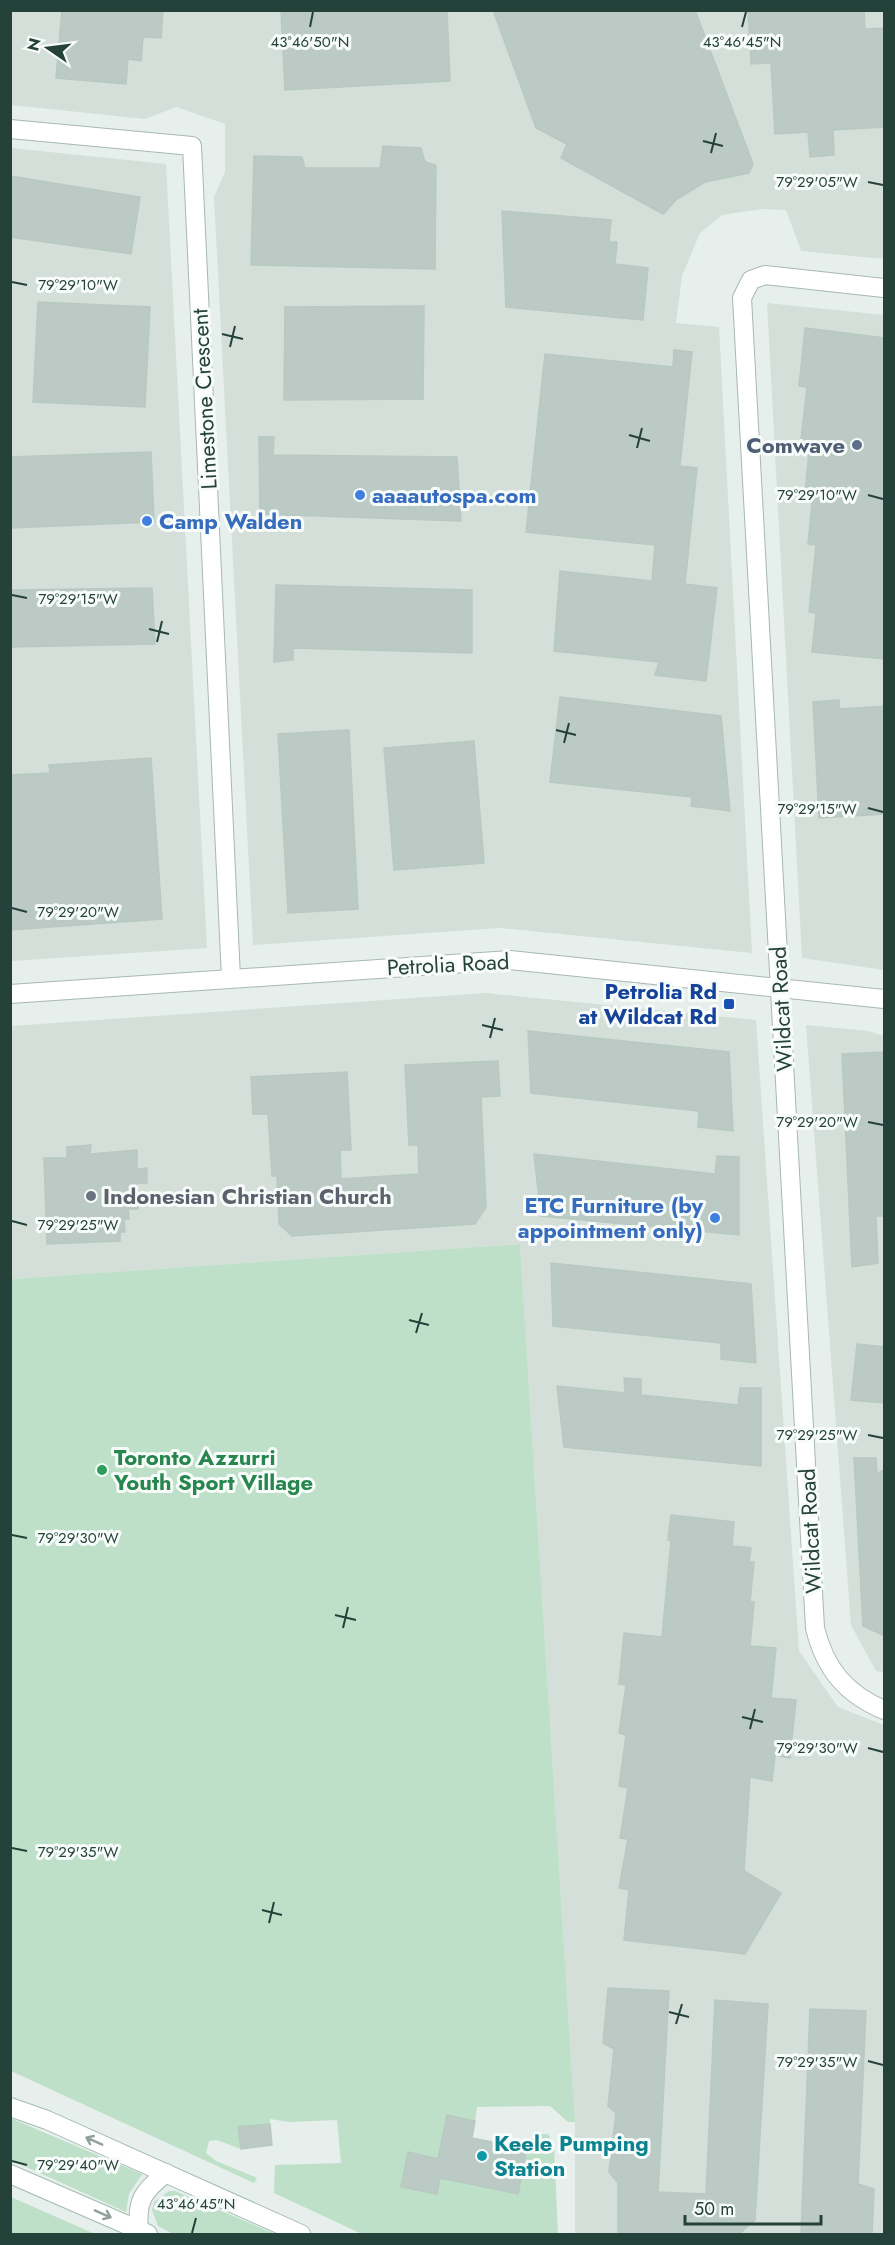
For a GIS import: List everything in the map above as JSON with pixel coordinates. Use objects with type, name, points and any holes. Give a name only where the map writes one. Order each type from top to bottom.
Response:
[{"type":"street","name":"Limestone Crescent","points":[[10,129],[192,146],[231,978]]},
{"type":"street","name":"Wildcat Road","points":[[885,288],[765,276],[751,280],[742,298],[815,1628],[821,1650],[832,1673],[847,1689],[866,1702],[885,1710]]},
{"type":"street","name":"Petrolia Road","points":[[10,994],[510,960],[780,986],[885,999]]},
{"type":"street","points":[[10,2107],[47,2120],[301,2235]]},
{"type":"street","points":[[143,2232],[137,2211],[143,2194],[165,2173]]},
{"type":"street","points":[[10,2174],[143,2232]]},
{"type":"shaded area","points":[[11,11],[884,11],[884,259],[801,251],[786,210],[762,209],[722,215],[700,233],[682,276],[676,323],[719,327],[752,953],[500,928],[253,945],[214,197],[225,172],[225,124],[176,107],[145,119],[11,105]]},
{"type":"shaded area","points":[[11,148],[166,164],[207,948],[11,961]]},
{"type":"shaded area","points":[[767,303],[884,315],[884,970],[802,958]]},
{"type":"shaded area","points":[[486,993],[756,1020],[799,1651],[838,1707],[884,1725],[884,2234],[575,2234],[575,2122],[520,1244],[11,1279],[11,1026]]},
{"type":"shaded area","points":[[806,1025],[868,1031],[884,1036],[884,1672],[876,1671],[851,1625]]},
{"type":"green space","points":[[520,1244],[575,2122],[568,2122],[550,2106],[477,2107],[475,2121],[447,2115],[438,2159],[408,2153],[401,2186],[437,2194],[440,2178],[518,2194],[530,2139],[539,2134],[548,2134],[554,2145],[558,2234],[362,2234],[274,2193],[275,2165],[341,2163],[337,2120],[289,2122],[270,2119],[270,2124],[238,2127],[241,2149],[217,2140],[209,2141],[206,2153],[216,2161],[257,2178],[254,2183],[11,2071],[11,1279]]},
{"type":"green space","points":[[10,2118],[142,2174],[129,2194],[126,2212],[11,2160]]},
{"type":"green space","points":[[169,2191],[175,2191],[275,2234],[173,2234],[158,2226],[152,2210],[154,2202]]},
{"type":"green space","points":[[11,2197],[95,2234],[11,2234]]},
{"type":"building","points":[[62,10],[163,10],[161,38],[143,37],[141,61],[128,59],[126,84],[56,78]]},
{"type":"building","points":[[281,10],[447,10],[450,81],[285,90]]},
{"type":"building","points":[[493,10],[695,10],[753,164],[749,173],[705,182],[677,199],[663,214],[561,158],[567,144],[536,128]]},
{"type":"building","points":[[748,10],[864,10],[865,29],[885,28],[885,127],[833,130],[834,155],[810,157],[808,132],[775,134],[771,63],[751,64]]},
{"type":"building","points":[[383,146],[421,148],[425,162],[436,165],[435,269],[251,265],[254,156],[302,157],[305,168],[380,168]]},
{"type":"building","points":[[10,176],[140,197],[131,254],[10,237]]},
{"type":"building","points":[[502,211],[611,220],[609,242],[617,242],[615,264],[648,268],[643,320],[506,307]]},
{"type":"building","points":[[38,302],[150,307],[145,407],[33,402]]},
{"type":"building","points":[[424,306],[423,399],[284,400],[285,307]]},
{"type":"building","points":[[805,328],[885,338],[885,659],[812,652],[816,613],[809,612],[816,545],[808,544],[813,494],[805,493],[810,441],[801,440],[807,387],[799,386]]},
{"type":"building","points":[[674,350],[692,352],[680,466],[697,468],[685,584],[717,588],[706,681],[655,675],[659,662],[554,651],[560,571],[652,581],[655,545],[526,532],[545,354],[673,367]]},
{"type":"building","points":[[259,437],[274,437],[273,455],[457,457],[461,521],[260,514]]},
{"type":"building","points":[[151,452],[154,522],[10,528],[10,457]]},
{"type":"building","points":[[276,585],[472,590],[472,653],[293,648],[293,660],[274,662]]},
{"type":"building","points":[[152,588],[155,644],[10,647],[10,590]]},
{"type":"building","points":[[560,697],[721,716],[730,811],[691,806],[692,797],[550,782]]},
{"type":"building","points":[[839,700],[839,709],[885,706],[885,814],[819,818],[813,702]]},
{"type":"building","points":[[349,730],[358,909],[288,913],[278,734]]},
{"type":"building","points":[[474,741],[484,863],[394,870],[384,748]]},
{"type":"building","points":[[151,758],[162,919],[10,930],[10,775],[50,773],[49,765]]},
{"type":"building","points":[[528,1031],[729,1052],[733,1131],[698,1127],[699,1111],[531,1093]]},
{"type":"building","points":[[885,1052],[885,1216],[876,1216],[878,1263],[852,1267],[842,1054]]},
{"type":"building","points":[[498,1061],[500,1096],[481,1097],[486,1207],[475,1224],[292,1236],[279,1224],[277,1176],[272,1176],[268,1114],[253,1114],[251,1077],[347,1072],[351,1150],[340,1150],[341,1179],[419,1174],[418,1145],[409,1145],[405,1065]]},
{"type":"building","name":"Indonesian Christian Church","points":[[91,1145],[90,1154],[137,1150],[137,1169],[147,1168],[147,1183],[137,1183],[138,1209],[128,1209],[129,1219],[124,1219],[125,1232],[120,1232],[120,1241],[47,1244],[44,1158],[67,1158],[67,1147]]},
{"type":"building","points":[[534,1154],[715,1174],[717,1156],[739,1157],[739,1235],[541,1216]]},
{"type":"building","points":[[551,1263],[751,1284],[756,1363],[721,1359],[721,1343],[553,1326]]},
{"type":"building","points":[[857,1344],[885,1347],[885,1403],[851,1400]]},
{"type":"building","points":[[624,1378],[641,1379],[641,1395],[738,1405],[740,1388],[761,1388],[761,1466],[564,1447],[557,1386],[625,1393]]},
{"type":"building","points":[[854,1458],[876,1458],[877,1474],[885,1469],[885,1636],[863,1626]]},
{"type":"building","points":[[671,1515],[734,1522],[732,1546],[751,1548],[749,1562],[754,1562],[750,1602],[754,1602],[750,1646],[776,1648],[771,1698],[796,1700],[790,1758],[775,1755],[772,1781],[750,1777],[744,1871],[781,1893],[745,1954],[624,1940],[629,1890],[619,1888],[628,1839],[620,1838],[628,1788],[619,1786],[626,1735],[619,1733],[626,1685],[619,1684],[624,1633],[662,1637],[671,1541],[668,1540]]},
{"type":"building","points":[[608,1988],[669,1991],[658,2192],[706,2194],[715,2000],[768,2004],[755,2220],[738,2235],[618,2234],[618,2183],[609,2172],[616,2113],[608,2106],[614,2049],[603,2043]]},
{"type":"building","points":[[810,2009],[866,2011],[858,2184],[874,2189],[872,2235],[801,2235]]},
{"type":"building","name":"Keele Pumping Station","points":[[447,2115],[475,2121],[472,2138],[527,2149],[518,2194],[440,2178],[437,2194],[401,2187],[408,2152],[438,2159]]},
{"type":"building","points":[[270,2124],[272,2145],[241,2149],[238,2127]]},
{"type":"place","name":"Comwave","points":[[857,445]]},
{"type":"place","name":"aaaautospa.com","points":[[360,495]]},
{"type":"place","name":"Camp Walden","points":[[147,521]]},
{"type":"place","name":"Petrolia Rd at Wildcat Rd","points":[[729,1004]]},
{"type":"place","name":"Indonesian Christian Church","points":[[91,1196]]},
{"type":"place","name":"ETC Furniture (by appointment only)","points":[[715,1218]]},
{"type":"place","name":"Toronto Azzurri Youth Sport Village","points":[[102,1470]]},
{"type":"place","name":"Keele Pumping Station","points":[[482,2156]]}]
